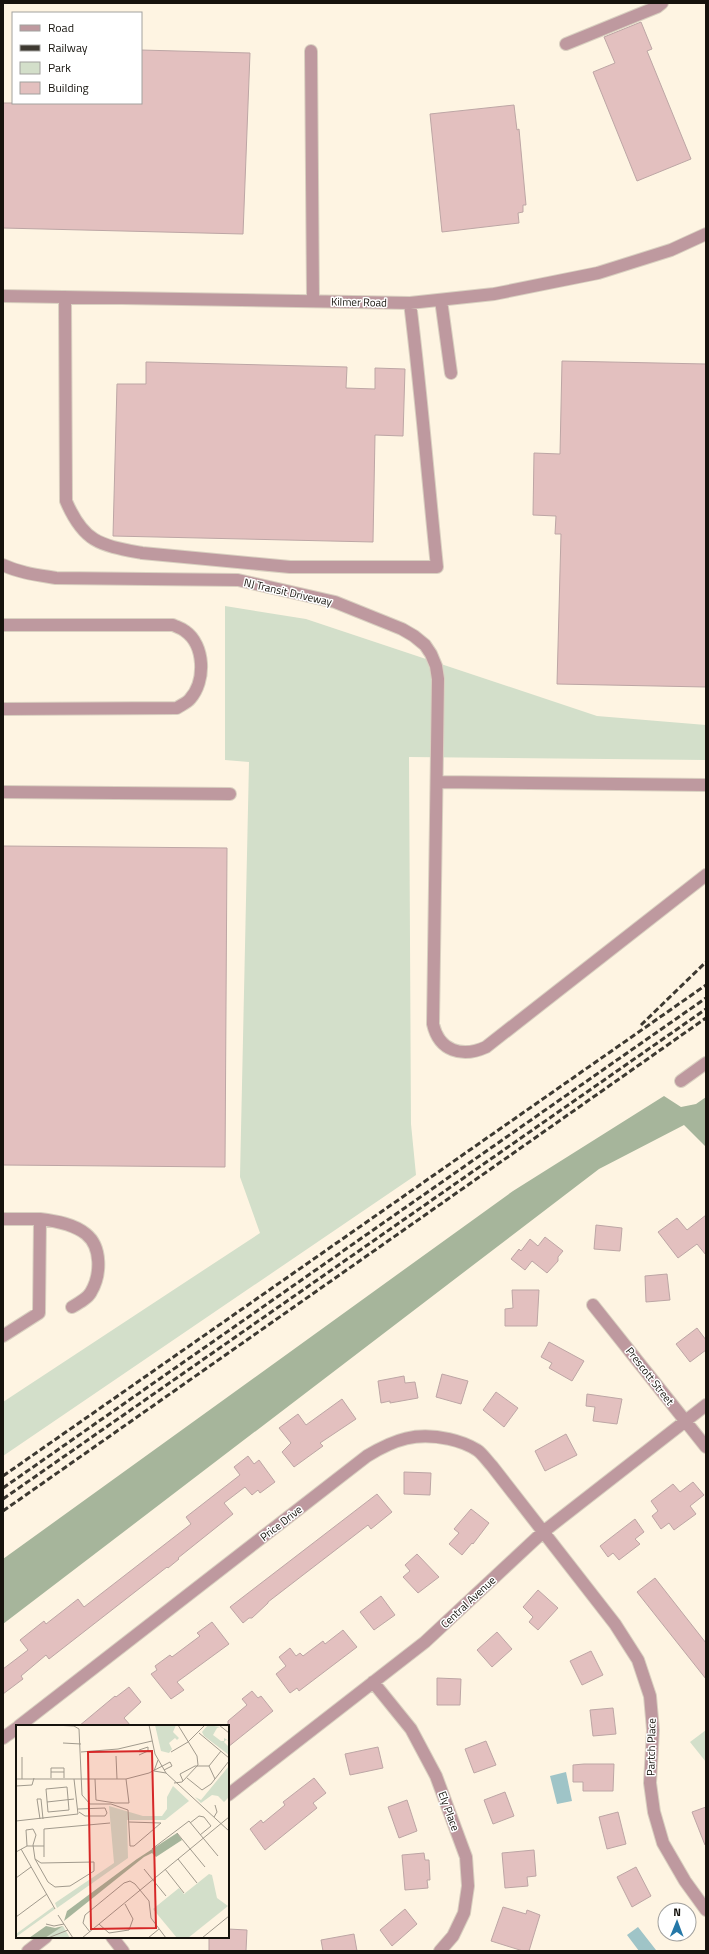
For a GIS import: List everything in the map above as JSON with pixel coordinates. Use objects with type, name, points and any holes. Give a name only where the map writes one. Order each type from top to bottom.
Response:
[{"type":"street","points":[[566,44],[657,7],[662,3]]},
{"type":"street","points":[[311,51],[313,301]]},
{"type":"street","name":"Kilmer Road","points":[[3,296],[410,303],[494,294],[598,273],[671,250],[706,234]]},
{"type":"street","points":[[65,297],[66,501],[80,528],[93,540],[142,553],[290,567],[437,567],[425,437],[410,303]]},
{"type":"street","points":[[441,300],[451,373]]},
{"type":"street","name":"NJ Transit Driveway","points":[[3,565],[13,570],[33,575],[56,578],[238,580],[335,602],[402,629],[425,645],[436,666],[438,679],[433,1024],[435,1035],[443,1043],[458,1052],[476,1052],[486,1048],[706,875]]},
{"type":"street","points":[[3,625],[173,625],[185,631],[196,644],[200,657],[201,676],[196,690],[189,700],[177,708],[3,709]]},
{"type":"street","points":[[437,782],[706,784]]},
{"type":"street","points":[[3,792],[230,794]]},
{"type":"street","points":[[681,1081],[706,1063]]},
{"type":"street","points":[[3,1219],[40,1219],[54,1221],[71,1226],[87,1234],[95,1246],[98,1263],[97,1277],[91,1292],[72,1307]]},
{"type":"street","points":[[3,1336],[39,1313],[40,1219]]},
{"type":"street","name":"Prescott Street","points":[[593,1305],[706,1447]]},
{"type":"street","name":"Central Avenue","points":[[229,1794],[425,1642],[544,1532],[706,1405]]},
{"type":"street","name":"Price Drive","points":[[21,1725],[368,1456],[387,1444],[410,1436],[435,1436],[457,1441],[477,1450],[492,1466],[544,1532]]},
{"type":"street","name":"Partch Place","points":[[544,1532],[615,1624],[638,1660],[650,1696],[653,1730],[650,1783],[654,1812],[663,1843],[685,1881],[706,1910]]},
{"type":"street","name":"Ely Place","points":[[373,1682],[411,1729],[426,1756],[436,1776],[466,1858],[468,1886],[464,1913],[453,1936],[440,1951]]},
{"type":"street","name":"Price Drive","points":[[3,1738],[16,1728]]},
{"type":"street","points":[[28,1951],[45,1938]]},
{"type":"street","points":[[113,1938],[123,1951]]},
{"type":"green space","points":[[225,606],[306,619],[597,716],[706,725],[706,760],[409,757],[411,1124],[416,1175],[3,1456],[3,1402],[260,1233],[240,1177],[249,762],[225,760]]},
{"type":"green space","points":[[664,1096],[681,1107],[696,1104],[706,1097],[706,1147],[684,1125],[599,1169],[3,1624],[3,1559],[513,1191]]},
{"type":"green space","points":[[706,1730],[706,1762],[690,1742]]},
{"type":"water","points":[[566,1772],[572,1801],[557,1804],[550,1776]]},
{"type":"water","points":[[638,1927],[656,1950],[639,1951],[627,1935]]},
{"type":"building","points":[[641,22],[652,49],[647,51],[691,159],[637,181],[593,72],[615,63],[604,37]]},
{"type":"building","points":[[142,50],[250,53],[243,234],[3,228],[3,103],[142,104]]},
{"type":"building","points":[[514,105],[517,130],[519,129],[526,205],[523,205],[523,212],[518,213],[519,223],[442,232],[430,114]]},
{"type":"building","points":[[562,361],[706,364],[706,687],[557,684],[561,534],[555,534],[556,516],[533,515],[534,453],[560,454]]},
{"type":"building","points":[[146,362],[347,367],[346,388],[375,389],[375,368],[405,369],[403,436],[375,435],[373,542],[113,536],[117,384],[146,384]]},
{"type":"building","points":[[3,846],[227,848],[225,1167],[3,1165]]},
{"type":"building","points":[[706,1215],[706,1255],[697,1244],[678,1258],[658,1232],[677,1218],[687,1230]]},
{"type":"building","points":[[596,1225],[622,1228],[620,1251],[594,1249]]},
{"type":"building","points":[[545,1237],[563,1251],[558,1257],[558,1261],[547,1273],[532,1261],[525,1270],[511,1259],[519,1249],[521,1251],[530,1239],[538,1246]]},
{"type":"building","points":[[667,1274],[670,1300],[646,1302],[645,1276]]},
{"type":"building","points":[[512,1290],[539,1290],[537,1326],[505,1326],[505,1309],[513,1308]]},
{"type":"building","points":[[697,1328],[706,1340],[706,1350],[690,1362],[676,1344]]},
{"type":"building","points":[[549,1342],[584,1361],[572,1381],[549,1368],[552,1363],[541,1357]]},
{"type":"building","points":[[442,1374],[468,1381],[461,1404],[436,1397]]},
{"type":"building","points":[[404,1376],[405,1383],[415,1382],[418,1398],[390,1403],[390,1401],[381,1403],[378,1381]]},
{"type":"building","points":[[496,1392],[518,1408],[504,1427],[483,1410]]},
{"type":"building","points":[[587,1394],[622,1399],[617,1424],[593,1421],[595,1407],[586,1406]]},
{"type":"building","points":[[342,1399],[356,1419],[320,1443],[323,1446],[294,1467],[282,1452],[291,1443],[279,1428],[298,1414],[306,1425]]},
{"type":"building","points":[[566,1434],[577,1455],[545,1471],[535,1451]]},
{"type":"building","points":[[248,1456],[254,1464],[259,1460],[275,1482],[260,1493],[258,1490],[252,1495],[245,1487],[224,1503],[233,1514],[178,1558],[179,1559],[168,1568],[167,1567],[49,1659],[46,1655],[21,1676],[23,1679],[3,1694],[3,1669],[28,1650],[20,1640],[44,1621],[46,1624],[78,1599],[84,1607],[191,1524],[186,1517],[240,1475],[234,1467]]},
{"type":"building","points":[[404,1472],[431,1473],[430,1495],[404,1494]]},
{"type":"building","points":[[693,1482],[704,1495],[690,1506],[696,1514],[674,1530],[669,1523],[661,1529],[652,1516],[658,1511],[651,1501],[673,1484],[680,1492]]},
{"type":"building","points":[[377,1494],[392,1512],[371,1529],[368,1525],[268,1602],[252,1618],[249,1618],[243,1623],[230,1607]]},
{"type":"building","points":[[471,1509],[489,1523],[473,1544],[472,1543],[462,1555],[449,1544],[459,1533],[454,1529]]},
{"type":"building","points":[[635,1519],[644,1532],[635,1539],[640,1544],[619,1560],[613,1553],[608,1557],[600,1546]]},
{"type":"building","points":[[417,1554],[439,1577],[418,1593],[403,1577],[410,1571],[405,1565]]},
{"type":"building","points":[[655,1578],[706,1643],[706,1679],[637,1592]]},
{"type":"building","points":[[538,1590],[558,1608],[538,1630],[529,1622],[533,1617],[523,1607]]},
{"type":"building","points":[[381,1596],[395,1615],[374,1630],[360,1612]]},
{"type":"building","points":[[212,1622],[229,1644],[177,1682],[184,1690],[171,1699],[151,1674],[157,1670],[155,1666],[170,1655],[172,1657],[200,1636],[197,1633]]},
{"type":"building","points":[[343,1630],[357,1647],[299,1691],[297,1688],[290,1693],[276,1674],[286,1666],[279,1657],[290,1648],[296,1656],[300,1653],[303,1656],[323,1641],[325,1644]]},
{"type":"building","points":[[497,1632],[512,1649],[492,1667],[477,1650]]},
{"type":"building","points":[[591,1651],[603,1675],[582,1685],[570,1661]]},
{"type":"building","points":[[437,1678],[461,1679],[460,1705],[437,1705]]},
{"type":"building","points":[[129,1687],[141,1702],[124,1718],[130,1725],[80,1725],[115,1696],[116,1697]]},
{"type":"building","points":[[252,1691],[258,1698],[261,1696],[273,1711],[229,1746],[228,1721],[247,1705],[242,1699]]},
{"type":"building","points":[[613,1708],[616,1734],[593,1736],[590,1710]]},
{"type":"building","points":[[486,1741],[496,1765],[474,1773],[465,1749]]},
{"type":"building","points":[[378,1747],[383,1768],[350,1775],[345,1754]]},
{"type":"building","points":[[614,1764],[613,1791],[583,1791],[583,1782],[573,1782],[573,1765]]},
{"type":"building","points":[[314,1778],[326,1793],[313,1803],[317,1808],[265,1850],[250,1829],[261,1820],[263,1823],[285,1805],[283,1802]]},
{"type":"building","points":[[505,1792],[514,1816],[493,1824],[484,1800]]},
{"type":"building","points":[[407,1800],[417,1831],[399,1838],[388,1807]]},
{"type":"building","points":[[706,1807],[706,1845],[705,1845],[692,1812]]},
{"type":"building","points":[[618,1812],[626,1844],[607,1849],[599,1817]]},
{"type":"building","points":[[534,1850],[536,1876],[527,1877],[528,1886],[505,1888],[502,1853]]},
{"type":"building","points":[[424,1853],[425,1860],[429,1860],[430,1880],[427,1880],[428,1888],[405,1890],[402,1855]]},
{"type":"building","points":[[636,1867],[651,1896],[632,1907],[617,1877]]},
{"type":"building","points":[[503,1907],[526,1914],[527,1910],[540,1915],[529,1951],[523,1951],[491,1941]]},
{"type":"building","points":[[405,1909],[417,1924],[392,1946],[380,1930]]},
{"type":"building","points":[[229,1929],[247,1930],[246,1951],[209,1951],[209,1938],[229,1938]]},
{"type":"building","points":[[354,1934],[357,1951],[323,1951],[321,1940]]},
{"type":"railway","points":[[641,1025],[706,962]]},
{"type":"railway","points":[[3,1476],[706,985]]},
{"type":"railway","points":[[3,1488],[706,998]]},
{"type":"railway","points":[[3,1499],[706,1009]]},
{"type":"railway","points":[[3,1511],[706,1018]]}]
